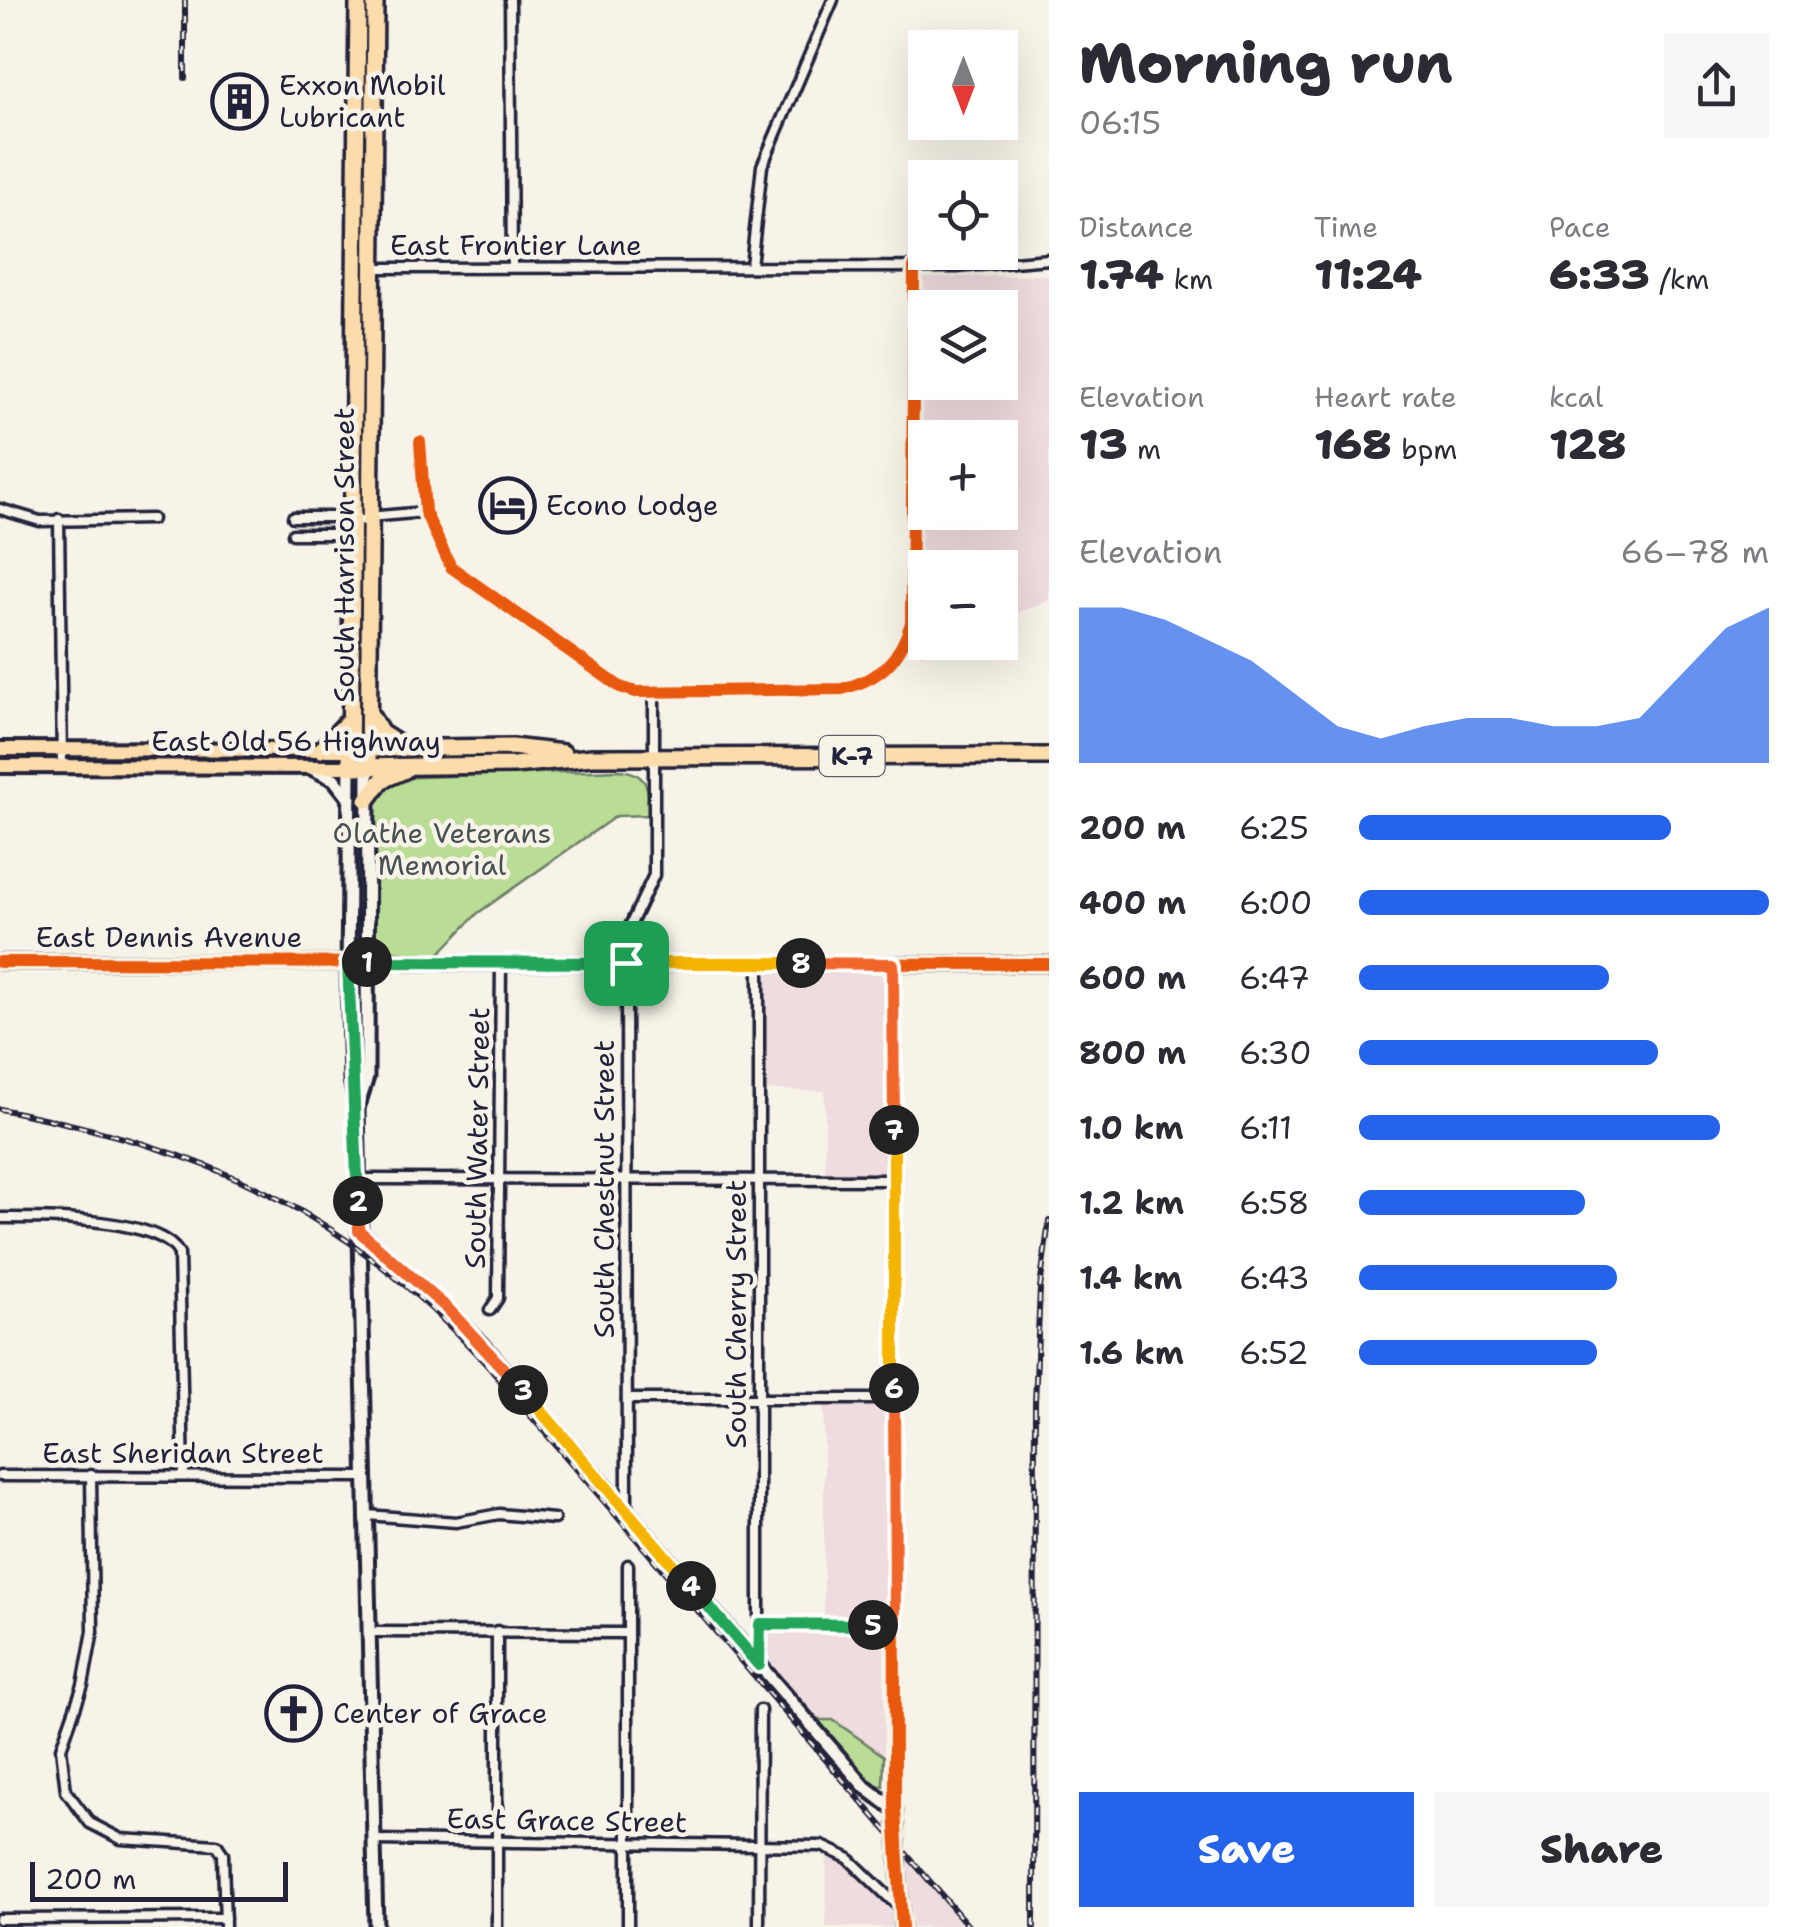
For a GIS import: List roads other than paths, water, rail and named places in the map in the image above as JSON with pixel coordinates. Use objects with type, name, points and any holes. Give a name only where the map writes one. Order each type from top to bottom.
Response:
[{"type":"highway","name":"South Harrison Street","points":[[350,767],[358,0]]},
{"type":"highway","name":"South Harrison Street","points":[[368,767],[375,0]]},
{"type":"highway","points":[[368,711],[382,733],[407,748]]},
{"type":"highway","points":[[321,750],[350,719]]},
{"type":"highway","name":"East Old 56 Highway","points":[[350,750],[512,747],[592,756],[655,757]]},
{"type":"highway","name":"East Old 56 Highway","points":[[350,767],[514,766],[592,756]]},
{"type":"highway","name":"K-7","points":[[655,757],[1049,756]]},
{"type":"highway","points":[[367,800],[382,780],[414,766]]},
{"type":"main road","name":"East Old 56 Highway","points":[[0,749],[350,750]]},
{"type":"main road","name":"East Old 56 Highway","points":[[0,766],[350,767]]},
{"type":"main road","points":[[307,766],[334,779],[350,800]]},
{"type":"main road","name":"South Harrison Street","points":[[350,767],[348,962],[351,1080],[357,1108],[376,1927]]},
{"type":"main road","name":"South Harrison Street","points":[[357,1108],[367,1077],[368,767]]},
{"type":"main road","name":"East Dennis Avenue","points":[[0,962],[1049,964]]},
{"type":"main road","points":[[359,1231],[482,1344],[865,1787],[882,1804],[896,1810],[902,1927]]},
{"type":"street","points":[[510,0],[512,266]]},
{"type":"street","points":[[751,266],[762,166],[773,130],[833,0]]},
{"type":"street","name":"East Frontier Lane","points":[[1018,262],[1049,260]]},
{"type":"street","name":"East Frontier Lane","points":[[374,268],[908,268]]},
{"type":"street","points":[[420,442],[425,512],[440,550],[462,578],[620,687],[654,692],[842,689],[873,679],[897,656],[912,623],[914,270]]},
{"type":"street","points":[[0,508],[40,520],[152,520]]},
{"type":"street","points":[[293,534],[333,534],[368,517],[425,512]]},
{"type":"street","points":[[293,517],[335,517],[350,525]]},
{"type":"street","points":[[58,519],[62,766]]},
{"type":"street","name":"South Chestnut Street","points":[[627,1510],[626,963],[630,928],[654,874],[654,692]]},
{"type":"street","name":"South Water Street","points":[[490,1310],[498,1298],[501,963]]},
{"type":"street","name":"South Cherry Street","points":[[759,964],[759,1665]]},
{"type":"street","points":[[893,964],[896,1810]]},
{"type":"street","points":[[358,1179],[894,1180]]},
{"type":"street","points":[[0,1218],[70,1219],[167,1239],[179,1254],[184,1475]]},
{"type":"street","points":[[627,1398],[894,1400]]},
{"type":"street","points":[[0,1919],[225,1922],[223,1854],[217,1845],[120,1839],[90,1822],[66,1791],[61,1748],[83,1685],[93,1631],[91,1475]]},
{"type":"street","name":"East Sheridan Street","points":[[0,1476],[366,1476]]},
{"type":"street","points":[[367,1515],[456,1522],[499,1514],[554,1519]]},
{"type":"street","points":[[628,1565],[628,1927]]},
{"type":"street","points":[[760,1624],[895,1625]]},
{"type":"street","points":[[497,1631],[497,1927]]},
{"type":"street","points":[[370,1632],[627,1633]]},
{"type":"street","points":[[760,1710],[760,1927]]},
{"type":"street","name":"East Grace Street","points":[[374,1840],[810,1845],[838,1852],[901,1909]]},
{"type":"railway","points":[[185,0],[185,78]]},
{"type":"railway","points":[[0,1109],[75,1125],[207,1166],[324,1225],[379,1264],[433,1310],[487,1365],[969,1927]]},
{"type":"railway","points":[[1034,1927],[1035,1403],[1040,1288],[1049,1221]]},
{"type":"place","name":"Exxon Mobil Lubricant","points":[[240,101]]},
{"type":"place","name":"Econo Lodge","points":[[507,505]]},
{"type":"place","name":"Center of Grace","points":[[294,1713]]},
{"type":"park label","name":"Olathe Veterans Memorial","points":[[442,849]]}]
